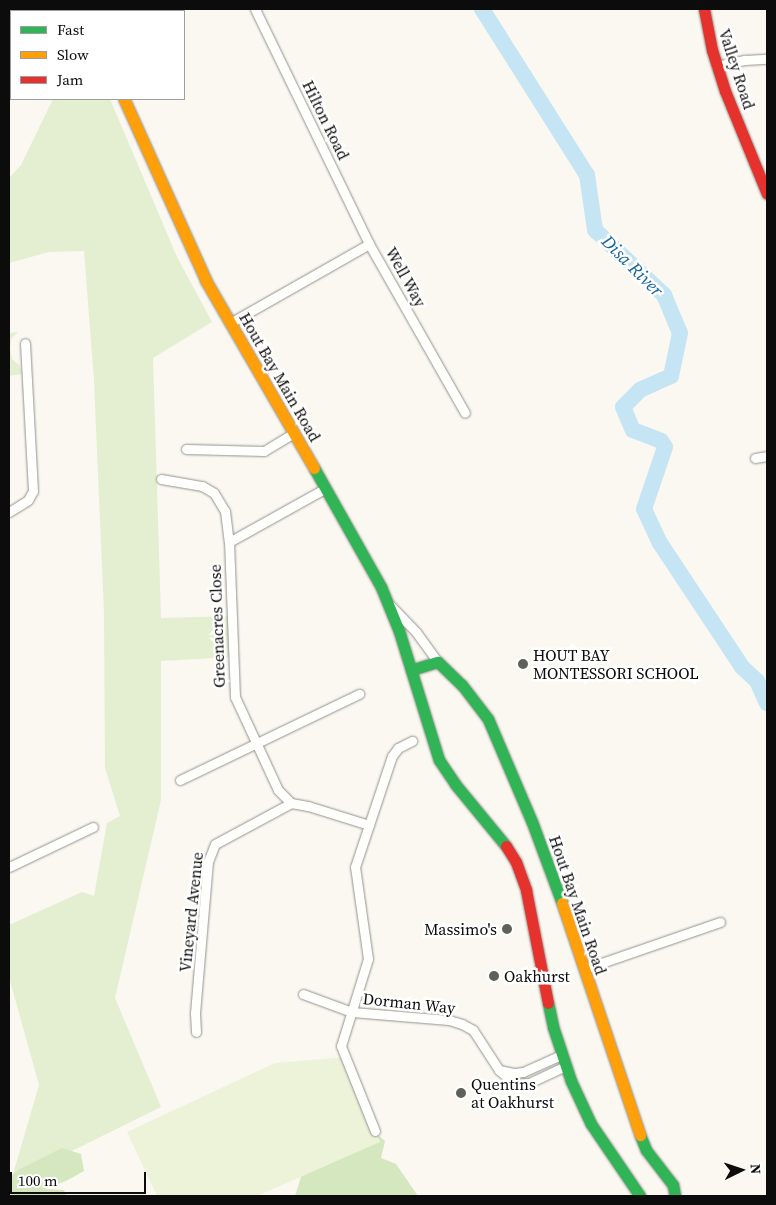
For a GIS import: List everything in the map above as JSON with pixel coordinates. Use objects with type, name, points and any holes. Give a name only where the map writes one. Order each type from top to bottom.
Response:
[{"type":"main road","name":"Valley Road","points":[[704,9],[716,66],[767,194]]},
{"type":"main road","name":"Hout Bay Main Road","points":[[124,100],[187,243],[230,323],[372,569],[388,602],[439,760],[454,784],[508,848],[518,868],[526,890],[543,982],[563,1060],[578,1100],[591,1124],[640,1196]]},
{"type":"main road","name":"Hout Bay Main Road","points":[[438,662],[470,695],[491,726],[532,822],[584,969],[639,1134],[650,1157],[673,1185],[675,1196]]},
{"type":"main road","points":[[411,670],[438,662]]},
{"type":"street","name":"Hilton Road","points":[[255,9],[370,244]]},
{"type":"street","points":[[716,66],[745,60],[767,59]]},
{"type":"street","name":"Well Way","points":[[230,323],[370,244],[465,413]]},
{"type":"street","points":[[9,512],[28,500],[33,491],[25,343]]},
{"type":"street","points":[[186,449],[264,451],[294,433]]},
{"type":"street","points":[[755,458],[767,456]]},
{"type":"street","points":[[161,479],[202,486],[214,493],[225,511],[229,542]]},
{"type":"street","name":"Greenacres Close","points":[[291,803],[278,790],[235,697],[229,542],[326,488]]},
{"type":"street","points":[[388,602],[411,626],[438,662]]},
{"type":"street","points":[[180,780],[359,694]]},
{"type":"street","points":[[375,1131],[342,1048],[368,959],[355,867],[392,756],[398,748],[412,741]]},
{"type":"street","points":[[291,803],[308,806],[368,825]]},
{"type":"street","name":"Vineyard Avenue","points":[[196,1032],[199,966],[208,862],[212,847],[223,838],[291,803]]},
{"type":"street","points":[[9,867],[93,827]]},
{"type":"street","points":[[584,969],[720,922]]},
{"type":"street","name":"Dorman Way","points":[[303,994],[352,1012],[456,1022],[473,1030],[499,1070],[515,1074],[563,1060]]},
{"type":"green space","points":[[9,9],[74,10],[10,10]]},
{"type":"green space","points":[[53,100],[110,100],[177,257],[212,322],[153,358],[161,618],[230,616],[232,657],[161,661],[161,800],[115,998],[161,1107],[11,1181],[39,1085],[9,977],[9,925],[82,892],[94,896],[107,823],[120,816],[105,768],[104,614],[94,380],[84,251],[49,252],[9,263],[9,178],[21,165]]},
{"type":"green space","points":[[18,332],[11,339],[10,348],[12,359],[19,365],[22,374],[9,376],[9,333]]},
{"type":"green space","points":[[346,1057],[380,1142],[257,1196],[157,1196],[127,1132],[275,1063]]},
{"type":"green space","points":[[369,1127],[385,1141],[381,1158],[396,1164],[418,1196],[295,1196],[306,1161]]},
{"type":"green space","points":[[62,1148],[81,1154],[84,1171],[66,1181],[44,1189],[64,1190],[66,1196],[9,1196],[9,1177],[20,1169]]},
{"type":"waterway","name":"Disa River","points":[[482,9],[587,175],[595,230],[664,295],[680,333],[671,376],[640,390],[623,407],[633,430],[661,441],[665,447],[644,509],[660,543],[742,667],[757,681],[767,703]]},
{"type":"traffic: fast","points":[[314,468],[381,587],[399,631],[439,760],[455,784],[506,846]]},
{"type":"traffic: fast","points":[[411,670],[438,662],[462,685],[488,719],[532,822],[562,903]]},
{"type":"traffic: fast","points":[[548,1003],[553,1027],[571,1081],[591,1124],[640,1196]]},
{"type":"traffic: fast","points":[[640,1135],[646,1150],[673,1185],[675,1196]]},
{"type":"traffic: slow","points":[[124,100],[206,281],[314,468]]},
{"type":"traffic: slow","points":[[562,903],[640,1135]]},
{"type":"traffic: jam","points":[[704,9],[712,50],[725,91],[767,194]]},
{"type":"traffic: jam","points":[[506,846],[516,862],[526,890],[548,1003]]},
{"type":"place","name":"HOUT BAY MONTESSORI SCHOOL","points":[[523,664]]},
{"type":"place","name":"Massimo's","points":[[507,929]]},
{"type":"place","name":"Oakhurst","points":[[494,976]]},
{"type":"place","name":"Quentins at Oakhurst","points":[[461,1093]]}]
